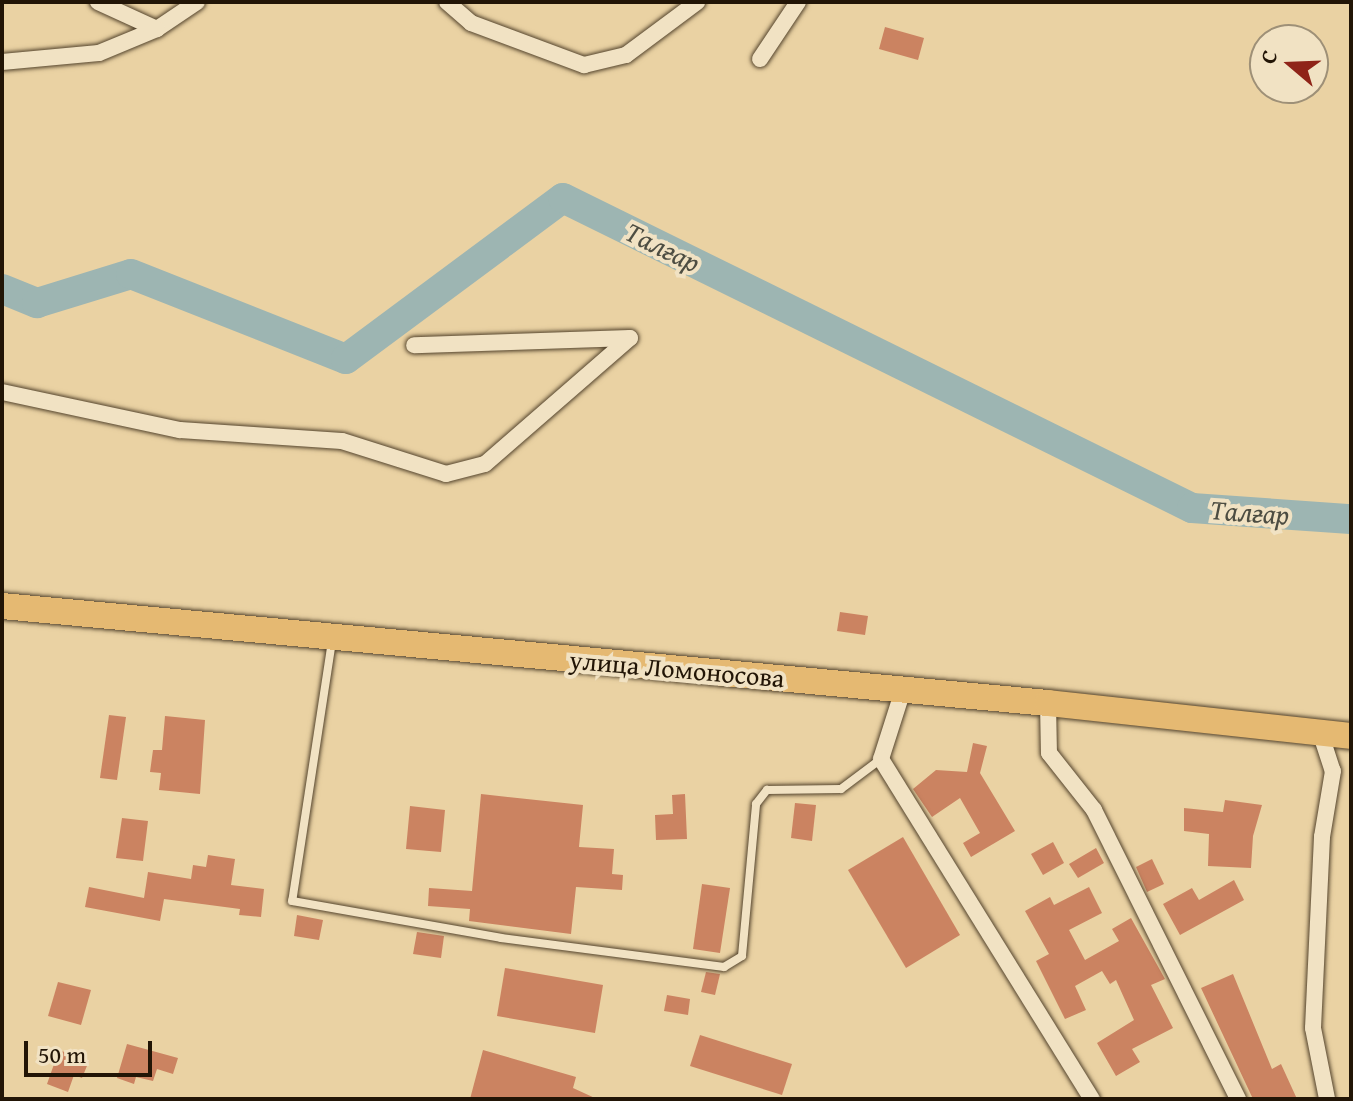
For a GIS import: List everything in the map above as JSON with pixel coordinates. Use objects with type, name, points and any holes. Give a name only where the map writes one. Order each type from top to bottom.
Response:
[{"type":"main road","name":"улица Ломоносова","points":[[2,606],[1048,703],[1351,736]]},
{"type":"street","points":[[98,2],[157,29]]},
{"type":"street","points":[[2,62],[99,53],[157,29],[197,2]]},
{"type":"street","points":[[447,2],[471,23],[584,65],[626,55],[697,2]]},
{"type":"street","points":[[760,59],[798,2]]},
{"type":"street","points":[[2,392],[180,430],[342,441],[446,474],[485,464],[630,338],[414,345]]},
{"type":"street","points":[[903,690],[881,759],[1092,1099]]},
{"type":"street","points":[[1048,703],[1049,753],[1094,810],[1238,1099]]},
{"type":"street","points":[[1321,735],[1333,771],[1322,837],[1313,1028],[1327,1099]]},
{"type":"lane","points":[[333,637],[292,901],[501,938],[724,967],[742,956],[756,804],[767,790],[841,789],[881,759]]},
{"type":"building","points":[[885,27],[924,38],[918,60],[879,49]]},
{"type":"building","points":[[840,612],[868,616],[865,635],[837,631]]},
{"type":"building","points":[[109,715],[126,717],[117,780],[100,778]]},
{"type":"building","points":[[165,716],[205,720],[200,794],[159,790],[161,773],[150,772],[153,750],[162,750]]},
{"type":"building","points":[[973,743],[987,746],[980,773],[1015,831],[971,857],[963,843],[980,833],[960,798],[932,817],[913,789],[936,770],[967,772]]},
{"type":"building","points":[[481,794],[583,805],[579,847],[614,849],[612,874],[623,875],[622,890],[576,887],[571,934],[469,921],[470,909],[428,906],[429,888],[472,891]]},
{"type":"building","points":[[685,794],[687,839],[656,840],[655,815],[673,814],[672,795]]},
{"type":"building","points":[[1225,800],[1262,805],[1253,836],[1251,868],[1208,866],[1209,834],[1184,831],[1184,808],[1223,812]]},
{"type":"building","points":[[795,803],[816,805],[812,841],[791,838]]},
{"type":"building","points":[[410,806],[445,810],[441,852],[406,849]]},
{"type":"building","points":[[122,818],[148,821],[143,861],[116,858]]},
{"type":"building","points":[[903,837],[960,935],[906,968],[848,870]]},
{"type":"building","points":[[1053,842],[1064,863],[1043,875],[1031,854]]},
{"type":"building","points":[[1096,848],[1104,863],[1078,878],[1069,864]]},
{"type":"building","points":[[208,855],[235,859],[231,885],[264,889],[261,917],[239,915],[240,909],[164,899],[160,921],[85,907],[89,887],[144,898],[148,872],[191,879],[193,865],[206,867]]},
{"type":"building","points":[[1152,859],[1164,884],[1147,892],[1136,867]]},
{"type":"building","points":[[1234,880],[1244,900],[1180,935],[1163,904],[1192,888],[1199,900]]},
{"type":"building","points":[[702,884],[730,888],[720,953],[693,949]]},
{"type":"building","points":[[1089,887],[1102,913],[1069,930],[1085,960],[1119,941],[1112,929],[1131,918],[1165,979],[1151,985],[1173,1028],[1132,1049],[1140,1062],[1116,1076],[1097,1043],[1134,1020],[1116,980],[1110,984],[1102,971],[1075,986],[1086,1010],[1065,1019],[1036,961],[1049,954],[1025,911],[1050,897],[1054,905]]},
{"type":"building","points":[[297,915],[323,920],[319,940],[294,936]]},
{"type":"building","points":[[417,932],[444,936],[441,958],[413,954]]},
{"type":"building","points":[[505,968],[603,985],[595,1033],[497,1016]]},
{"type":"building","points":[[706,972],[720,974],[715,995],[701,992]]},
{"type":"building","points":[[1233,974],[1272,1069],[1281,1064],[1297,1099],[1253,1099],[1201,988]]},
{"type":"building","points":[[58,982],[91,990],[81,1025],[48,1016]]},
{"type":"building","points":[[667,995],[690,999],[688,1015],[664,1011]]},
{"type":"building","points":[[700,1035],[792,1064],[782,1095],[690,1066]]},
{"type":"building","points":[[127,1044],[178,1058],[173,1074],[157,1069],[153,1081],[136,1077],[134,1084],[117,1078]]},
{"type":"building","points":[[59,1050],[89,1061],[82,1078],[74,1075],[68,1092],[47,1084]]},
{"type":"building","points":[[483,1050],[576,1077],[573,1088],[597,1099],[470,1099]]},
{"type":"waterway","name":"Талғар","points":[[2,289],[37,303],[131,274],[346,359],[563,198],[1192,508],[1351,519]]}]
